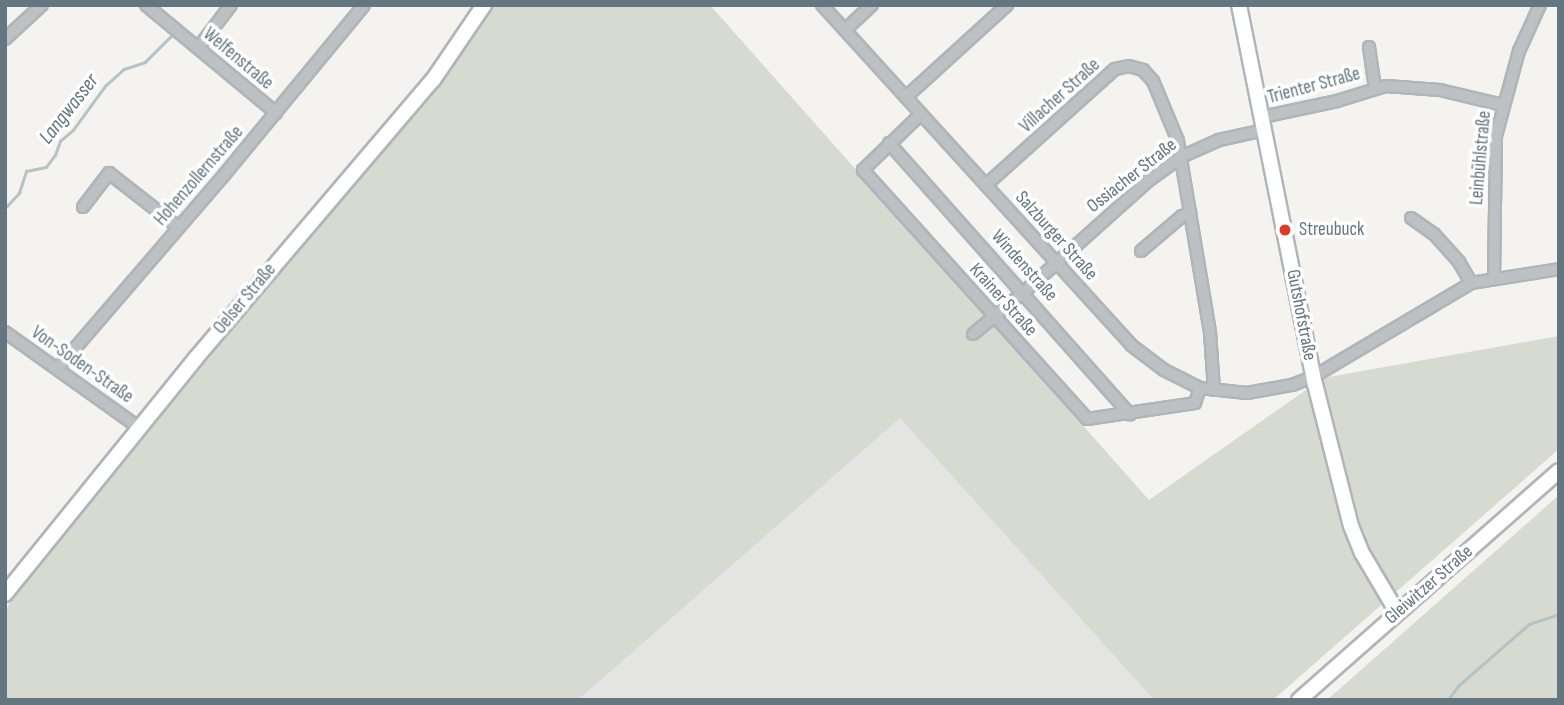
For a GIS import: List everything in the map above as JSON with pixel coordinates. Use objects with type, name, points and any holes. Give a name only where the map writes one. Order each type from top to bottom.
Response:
[{"type":"main road","name":"Oelser Straße","points":[[5,594],[138,428],[433,80],[484,5]]},
{"type":"main road","name":"Gutshofstraße","points":[[1239,5],[1313,377],[1351,526],[1362,553],[1397,612]]},
{"type":"main road","name":"Gleiwitzer Straße","points":[[1299,700],[1559,471]]},
{"type":"street","points":[[5,39],[42,5]]},
{"type":"street","name":"Welfenstraße","points":[[146,5],[276,113]]},
{"type":"street","points":[[198,48],[231,5]]},
{"type":"street","name":"Hohenzollernstraße","points":[[58,368],[276,113],[364,5]]},
{"type":"street","name":"Salzburger Straße","points":[[822,5],[1131,345],[1164,370],[1200,388],[1247,393],[1269,391],[1313,377]]},
{"type":"street","points":[[845,30],[872,5]]},
{"type":"street","points":[[906,97],[1007,5]]},
{"type":"street","name":"Leinbühlstraße","points":[[1494,279],[1493,173],[1503,105],[1519,51],[1540,5]]},
{"type":"street","name":"Trienter Straße","points":[[1369,47],[1375,88]]},
{"type":"street","name":"Villacher Straße","points":[[986,186],[1122,67],[1143,70],[1153,81],[1178,141],[1210,332],[1214,390]]},
{"type":"street","name":"Trienter Straße","points":[[1263,123],[1375,88],[1412,86],[1503,105]]},
{"type":"street","name":"Krainer Straße","points":[[921,114],[863,170],[1087,419],[1195,403],[1200,388]]},
{"type":"street","name":"Ossiacher Straße","points":[[973,334],[995,318],[1148,181],[1181,157],[1263,123]]},
{"type":"street","name":"Windenstraße","points":[[889,143],[1130,414]]},
{"type":"street","points":[[83,207],[109,173],[178,227]]},
{"type":"street","points":[[1142,251],[1182,216],[1191,213]]},
{"type":"street","points":[[1411,218],[1434,234],[1459,262],[1471,283]]},
{"type":"street","points":[[1313,377],[1471,283],[1559,269]]},
{"type":"street","name":"Von-Soden-Straße","points":[[5,332],[138,428]]},
{"type":"shaded area","points":[[491,5],[710,5],[1149,500],[1323,378],[1559,336],[1559,449],[1273,700],[1154,700],[900,418],[578,700],[5,700],[5,613],[15,591],[158,413],[444,76]]},
{"type":"shaded area","points":[[900,417],[1154,700],[578,700],[763,536]]},
{"type":"shaded area","points":[[1559,495],[1559,700],[1327,700]]},
{"type":"waterway","name":"Langwasser","points":[[5,208],[19,193],[26,171],[46,167],[55,155],[60,141],[73,130],[105,86],[124,69],[145,62],[171,36]]},
{"type":"waterway","points":[[1448,700],[1458,686],[1529,624],[1559,614]]},
{"type":"place","name":"Streubuck","points":[[1285,230]]}]
